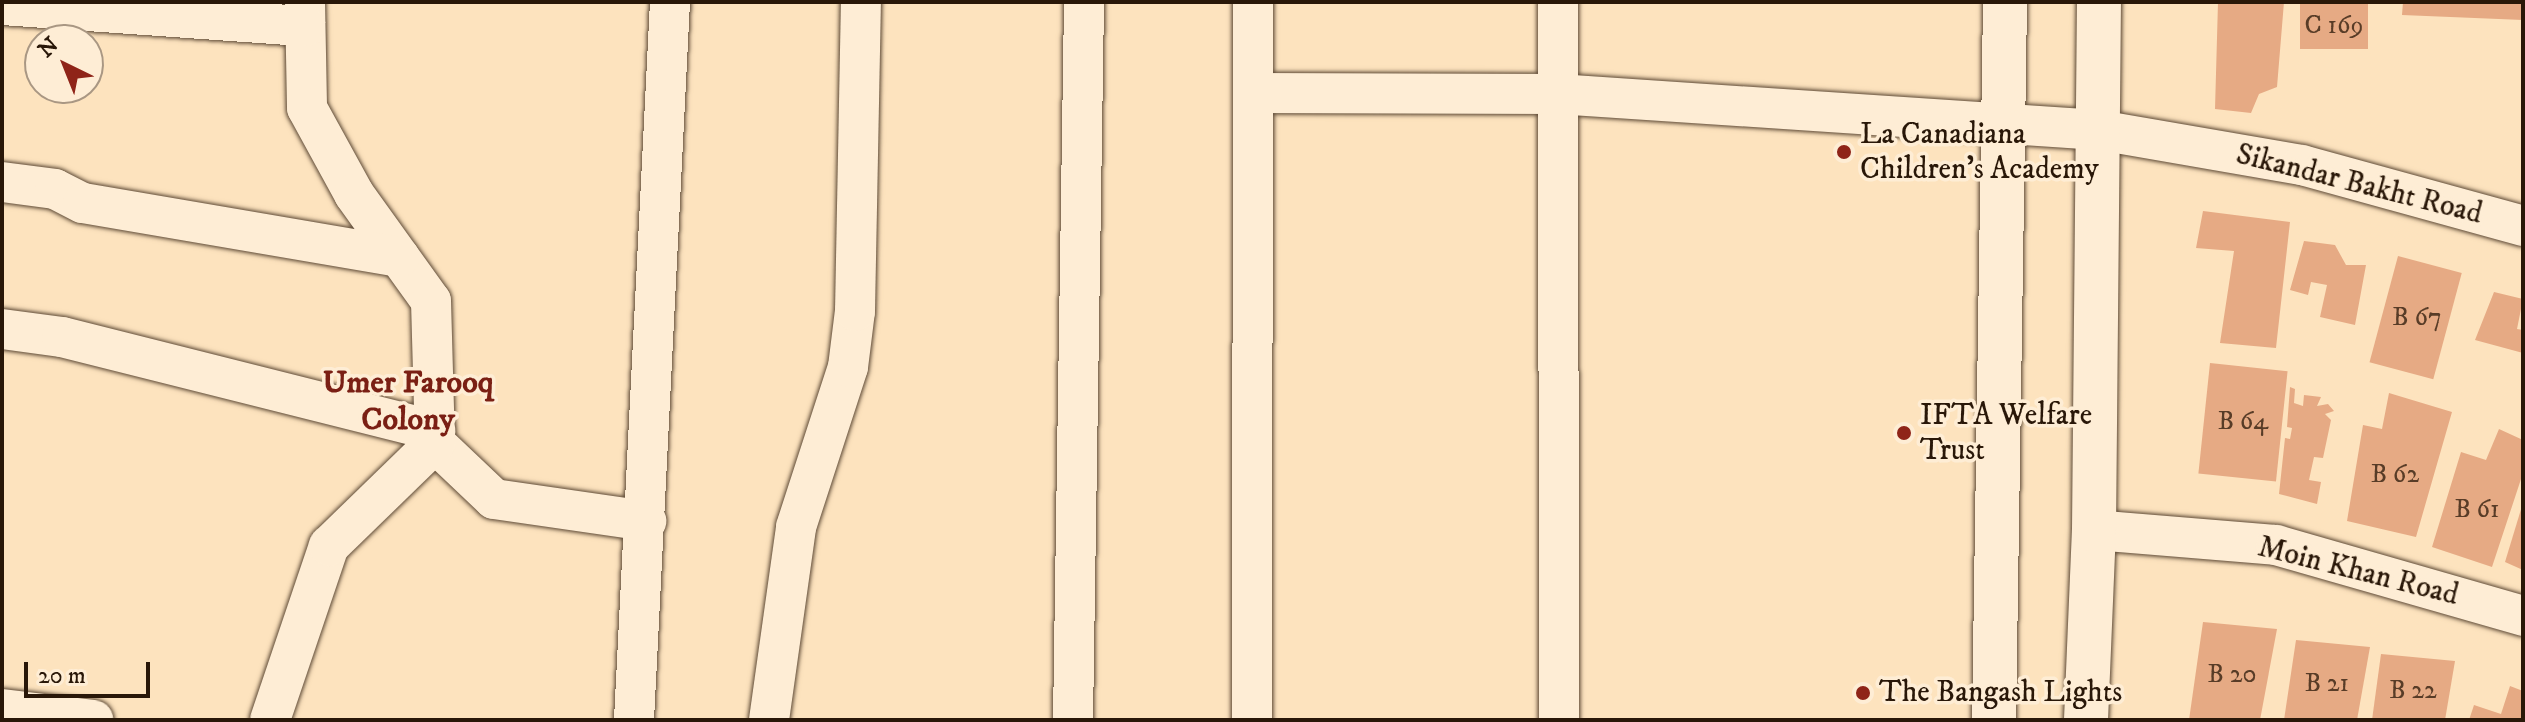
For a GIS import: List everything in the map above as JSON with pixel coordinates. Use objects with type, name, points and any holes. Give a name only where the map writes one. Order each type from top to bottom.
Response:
[{"type":"main road","points":[[1994,720],[2005,2]]},
{"type":"main road","points":[[2086,720],[2094,530],[2099,2]]},
{"type":"street","points":[[634,720],[670,2]]},
{"type":"street","points":[[769,720],[796,527],[848,367],[855,311],[861,2]]},
{"type":"street","points":[[1073,720],[1084,2]]},
{"type":"street","points":[[1252,720],[1253,2]]},
{"type":"street","points":[[1558,2],[1559,720]]},
{"type":"street","points":[[2,5],[305,14],[307,108],[354,194],[431,301],[435,437],[329,546],[270,720]]},
{"type":"street","name":"Sikandar Bakht Road","points":[[1253,93],[1557,94],[2099,130],[2302,165],[2523,226]]},
{"type":"street","points":[[2,182],[55,189],[83,203],[399,257]]},
{"type":"street","points":[[2,329],[62,337],[435,437],[494,499],[646,521]]},
{"type":"street","name":"Moin Khan Road","points":[[2094,530],[2276,545],[2523,616]]},
{"type":"street","points":[[2,709],[93,720]]},
{"type":"building","points":[[2218,2],[2284,2],[2277,87],[2259,94],[2251,113],[2215,109]]},
{"type":"building","points":[[2300,2],[2368,2],[2368,49],[2300,49]]},
{"type":"building","points":[[2403,2],[2523,2],[2523,20],[2402,15]]},
{"type":"building","points":[[2203,211],[2290,222],[2276,348],[2220,343],[2234,251],[2196,248]]},
{"type":"building","points":[[2304,241],[2335,245],[2346,265],[2366,265],[2355,325],[2320,317],[2327,285],[2311,282],[2308,295],[2290,290]]},
{"type":"building","points":[[2398,256],[2462,273],[2433,379],[2370,362]]},
{"type":"building","points":[[2494,292],[2523,299],[2517,329],[2523,330],[2523,353],[2475,340]]},
{"type":"building","points":[[2210,363],[2288,371],[2276,482],[2198,473]]},
{"type":"building","points":[[2290,387],[2295,389],[2294,403],[2303,406],[2304,395],[2321,397],[2317,406],[2328,404],[2334,411],[2325,414],[2331,420],[2323,458],[2314,457],[2309,480],[2321,482],[2317,504],[2279,494],[2285,438],[2290,439],[2292,428],[2287,427]]},
{"type":"building","points":[[2389,393],[2452,412],[2416,537],[2347,521],[2363,425],[2382,429]]},
{"type":"building","points":[[2499,429],[2523,440],[2523,473],[2492,567],[2432,547],[2461,452],[2486,460]]},
{"type":"building","points":[[2523,507],[2523,570],[2505,562]]},
{"type":"building","points":[[2203,622],[2277,629],[2260,720],[2189,720]]},
{"type":"building","points":[[2296,640],[2370,647],[2357,720],[2284,720]]},
{"type":"building","points":[[2381,654],[2455,661],[2445,720],[2372,720]]},
{"type":"building","points":[[2510,686],[2523,691],[2523,720],[2469,720],[2474,705],[2501,714]]},
{"type":"place","name":"La Canadiana Children's Academy","points":[[1844,152]]},
{"type":"place","name":"IFTA Welfare Trust","points":[[1904,433]]},
{"type":"place","name":"The Bangash Lights","points":[[1863,693]]},
{"type":"district","name":"Umer Farooq Colony","points":[[408,402]]}]
